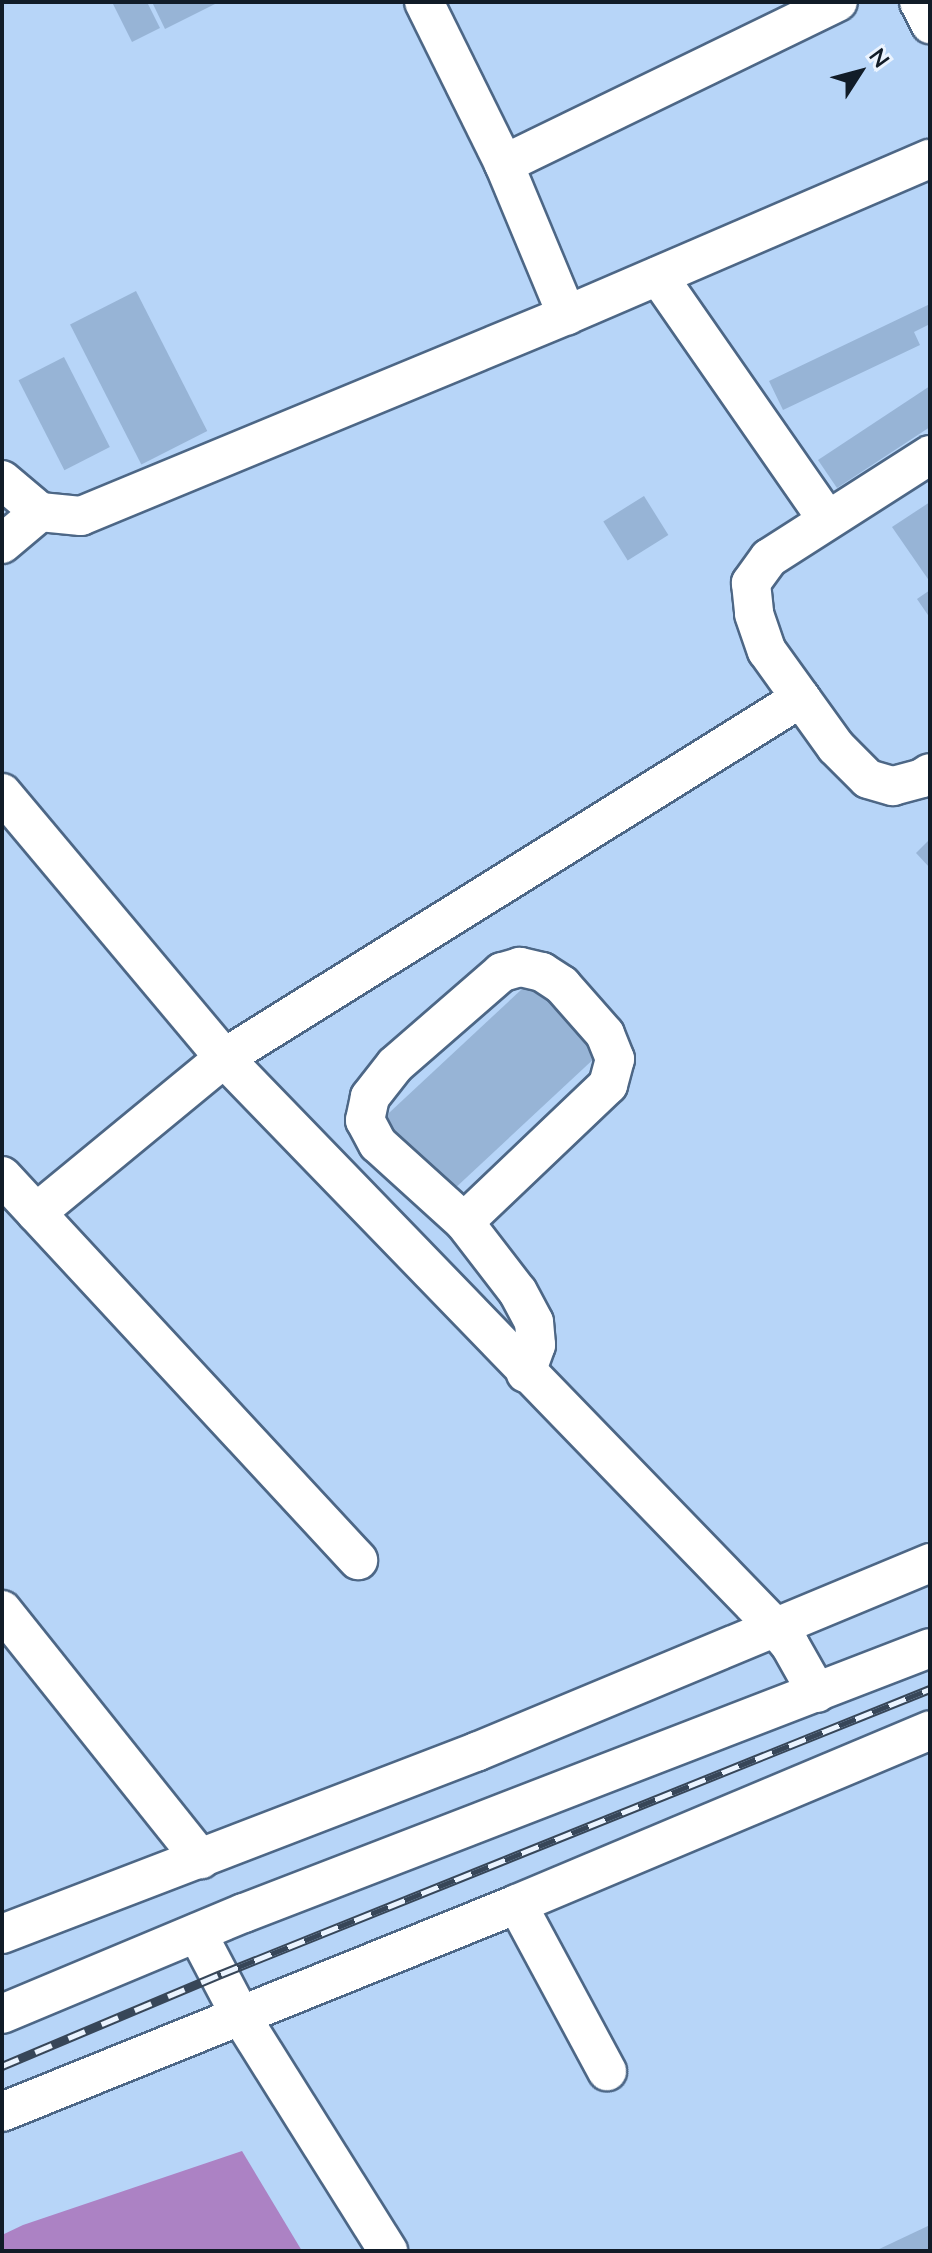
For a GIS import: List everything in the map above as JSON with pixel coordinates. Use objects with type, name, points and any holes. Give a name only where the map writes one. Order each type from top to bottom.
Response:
[{"type":"street","points":[[424,2],[504,164],[567,315]]},
{"type":"street","points":[[504,164],[838,2]]},
{"type":"street","points":[[919,2],[930,24]]},
{"type":"street","points":[[2,480],[40,512],[81,516],[567,315],[930,159]]},
{"type":"street","points":[[658,276],[827,519]]},
{"type":"street","points":[[930,455],[769,558],[751,583],[754,614],[767,651],[836,747],[868,779],[893,786],[930,773]]},
{"type":"street","points":[[2,544],[40,512]]},
{"type":"street","points":[[36,1213],[224,1058],[801,698]]},
{"type":"street","points":[[2,793],[224,1058],[797,1659]]},
{"type":"street","points":[[464,1222],[608,1085],[615,1059],[605,1034],[562,985],[542,972],[520,967],[502,972],[395,1065],[370,1097],[365,1120],[378,1144],[464,1222],[518,1292],[534,1322],[536,1345],[526,1373]]},
{"type":"street","points":[[2,1176],[358,1560]]},
{"type":"street","points":[[2,2014],[197,1933],[797,1659],[930,1563]]},
{"type":"street","points":[[2,1610],[201,1859]]},
{"type":"street","points":[[2,1934],[476,1752],[797,1659],[930,1648]]},
{"type":"street","points":[[2,2112],[517,1904],[930,1730]]},
{"type":"street","points":[[517,1904],[607,2071]]},
{"type":"street","points":[[197,1933],[240,2015],[388,2251]]},
{"type":"shaded area","points":[[242,2151],[302,2251],[2,2251],[2,2235],[23,2225]]},
{"type":"building","points":[[112,2],[147,2],[160,28],[132,42]]},
{"type":"building","points":[[152,2],[219,2],[165,29]]},
{"type":"building","points":[[136,291],[207,431],[141,464],[70,325]]},
{"type":"building","points":[[930,304],[930,324],[914,332],[920,345],[783,410],[769,381]]},
{"type":"building","points":[[64,357],[110,447],[64,470],[19,380]]},
{"type":"building","points":[[930,386],[930,427],[837,488],[818,460]]},
{"type":"building","points":[[644,496],[668,535],[628,560],[603,521]]},
{"type":"building","points":[[930,502],[930,582],[892,527]]},
{"type":"building","points":[[930,590],[930,618],[917,599]]},
{"type":"building","points":[[930,839],[930,868],[916,853]]},
{"type":"building","points":[[537,975],[605,1048],[445,1197],[377,1124]]},
{"type":"building","points":[[930,2225],[930,2251],[875,2251]]},
{"type":"railway","points":[[2,2066],[221,1974],[930,1689]]}]
